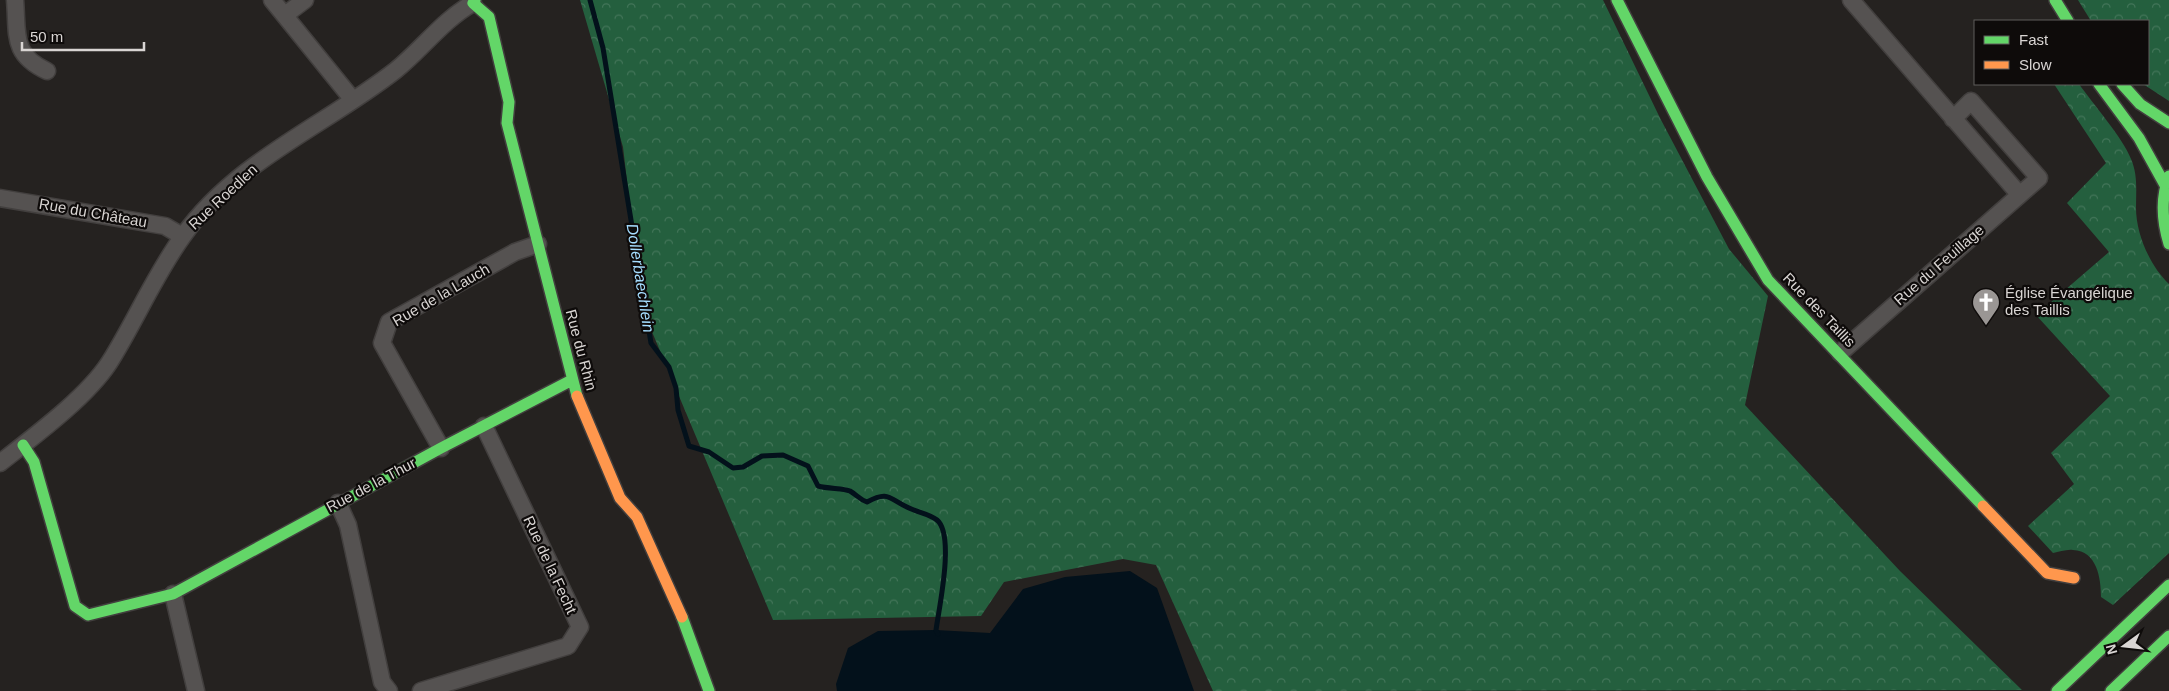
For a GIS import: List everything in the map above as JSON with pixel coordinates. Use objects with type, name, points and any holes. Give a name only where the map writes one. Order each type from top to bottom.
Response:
[{"type":"main road","name":"Rue des Taillis","points":[[1617,0],[1749,250],[1768,280],[1840,353],[2046,573],[2074,578]]},
{"type":"main road","points":[[2055,0],[2067,20]]},
{"type":"main road","name":"Rue du Rhin","points":[[474,2],[488,17],[510,102],[507,123],[572,380],[620,498],[637,517],[686,626],[690,642],[709,691]]},
{"type":"main road","points":[[2100,85],[2167,180],[2161,206],[2163,228],[2169,244]]},
{"type":"main road","points":[[2123,85],[2140,104],[2169,123]]},
{"type":"main road","name":"Rue de la Thur","points":[[23,445],[34,462],[75,606],[88,615],[173,594],[338,503],[572,380]]},
{"type":"main road","points":[[2058,691],[2169,585]]},
{"type":"main road","points":[[2110,691],[2169,636]]},
{"type":"street","points":[[15,0],[20,50],[30,63],[47,71]]},
{"type":"street","points":[[272,0],[353,100]]},
{"type":"street","points":[[285,16],[305,0]]},
{"type":"street","points":[[1851,0],[2020,194]]},
{"type":"street","name":"Rue Roedlen","points":[[0,462],[23,445],[79,396],[108,365],[182,236],[203,212],[245,172],[396,70],[455,14],[474,2]]},
{"type":"street","name":"Rue du Feuillage","points":[[1840,353],[2039,178],[1971,101],[1953,119]]},
{"type":"street","name":"Rue du Château","points":[[0,198],[165,226],[182,236]]},
{"type":"street","name":"Rue de la Lauch","points":[[441,448],[382,342],[389,322],[515,252],[538,244]]},
{"type":"street","name":"Rue de la Fecht","points":[[421,691],[568,646],[580,627],[484,426]]},
{"type":"street","points":[[338,503],[348,525],[382,682],[389,691]]},
{"type":"street","points":[[173,594],[196,691]]},
{"type":"green space","points":[[580,0],[1603,0],[1660,118],[1729,249],[1768,296],[1745,405],[1900,571],[2022,690],[1213,691],[1156,565],[1123,559],[1004,582],[981,616],[773,620],[642,308],[623,147]]},
{"type":"green space","points":[[2078,0],[2169,0],[2169,101],[2145,85],[2149,85],[2149,20],[2090,20]]},
{"type":"green space","points":[[2055,85],[2080,85],[2115,131],[2127,151],[2135,171],[2136,208],[2141,239],[2150,259],[2169,284],[2169,553],[2113,605],[2101,597],[2096,567],[2088,555],[2071,550],[2053,553],[2028,526],[2074,484],[2051,453],[2110,396],[2036,315],[2109,252],[2067,203],[2106,163]]},
{"type":"water","points":[[1130,571],[1157,588],[1194,691],[837,691],[836,684],[848,648],[878,631],[936,630],[990,633],[1023,589],[1065,577]]},
{"type":"waterway","name":"Dollerbaechlein","points":[[590,0],[603,48],[651,343],[669,367],[676,388],[678,410],[689,446],[709,452],[733,468],[743,467],[762,456],[783,455],[808,466],[818,486],[844,489],[867,502],[874,498],[889,497],[937,520],[942,528],[945,540],[944,572],[936,630],[938,634]]},
{"type":"traffic: fast","points":[[475,0],[473,3],[489,17],[509,102],[507,123],[577,396]]},
{"type":"traffic: fast","points":[[1617,0],[1707,177],[1768,280],[1983,506]]},
{"type":"traffic: fast","points":[[2055,0],[2067,20]]},
{"type":"traffic: fast","points":[[2100,85],[2139,138],[2165,185]]},
{"type":"traffic: fast","points":[[2123,85],[2140,104],[2169,123]]},
{"type":"traffic: fast","points":[[2169,176],[2163,202],[2165,227],[2169,244]]},
{"type":"traffic: fast","points":[[23,445],[34,462],[75,606],[88,615],[173,594],[441,448],[572,380]]},
{"type":"traffic: fast","points":[[2057,691],[2169,585]]},
{"type":"traffic: fast","points":[[682,617],[709,691]]},
{"type":"traffic: fast","points":[[2111,691],[2169,636]]},
{"type":"traffic: slow","points":[[577,396],[620,498],[637,517],[682,617]]},
{"type":"traffic: slow","points":[[1983,506],[2047,573],[2074,578]]},
{"type":"place","name":"Église Évangélique des Taillis","points":[[1986,326]]}]
